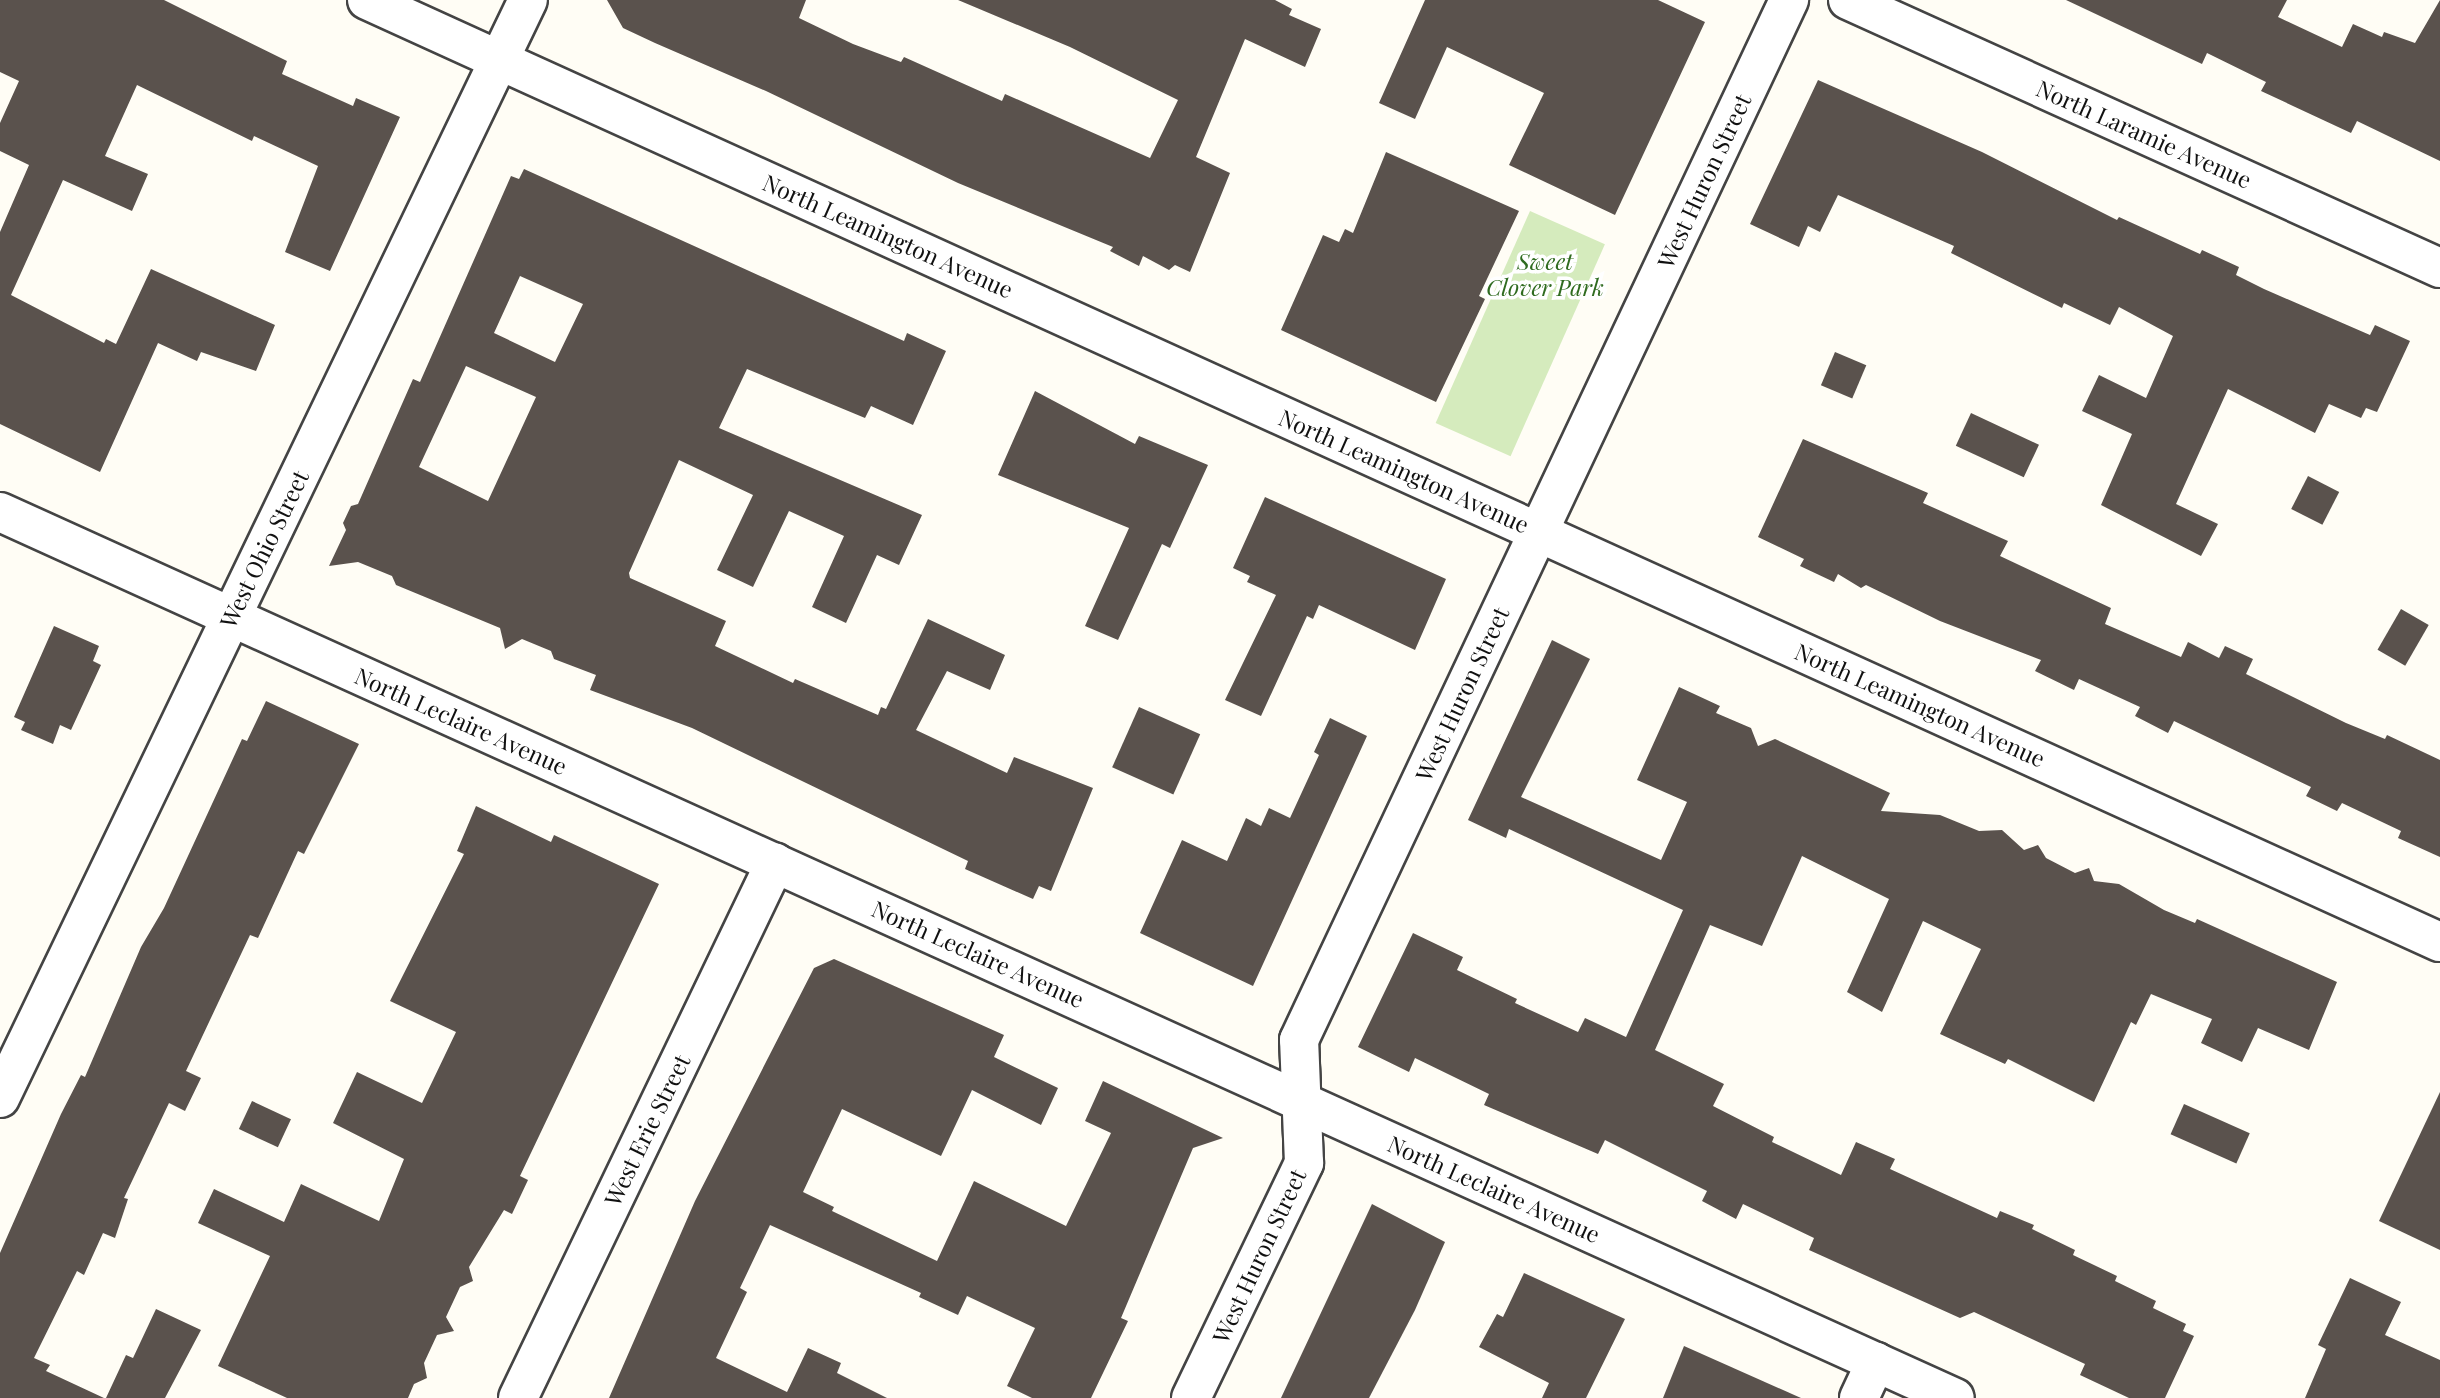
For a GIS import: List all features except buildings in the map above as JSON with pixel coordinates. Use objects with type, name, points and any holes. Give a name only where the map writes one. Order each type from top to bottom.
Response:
[{"type":"street","name":"North Leamington Avenue","points":[[368,0],[2440,942]]},
{"type":"street","name":"West Ohio Street","points":[[0,1098],[528,0]]},
{"type":"street","name":"West Huron Street","points":[[1191,1398],[1304,1163],[1299,1040],[1789,0]]},
{"type":"street","name":"North Laramie Avenue","points":[[1848,0],[2440,268]]},
{"type":"street","name":"North Leclaire Avenue","points":[[0,512],[1955,1398]]},
{"type":"street","name":"West Erie Street","points":[[518,1398],[775,863]]},
{"type":"street","points":[[1859,1398],[1876,1362]]},
{"type":"green space","name":"Sweet Clover Park","points":[[1530,211],[1605,244],[1511,456],[1436,423]]}]
